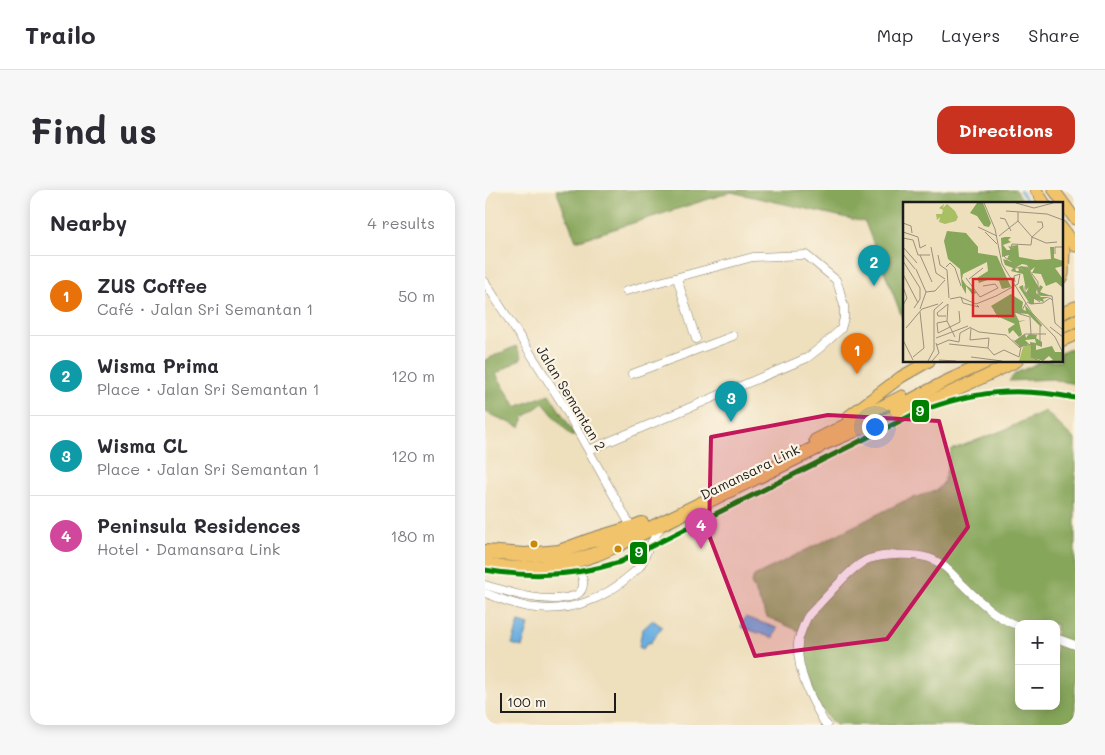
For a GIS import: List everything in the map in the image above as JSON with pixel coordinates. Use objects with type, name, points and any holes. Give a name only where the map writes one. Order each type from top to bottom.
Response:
[{"type":"highway","name":"Damansara Link","points":[[485,564],[495,567],[526,569],[547,567],[595,554],[664,522],[816,444]]},
{"type":"highway","name":"Damansara Link","points":[[485,552],[525,555],[559,552],[633,528],[816,444]]},
{"type":"main road","points":[[1036,190],[1044,202]]},
{"type":"main road","points":[[1054,190],[1063,202]]},
{"type":"main road","points":[[1063,202],[1075,219]]},
{"type":"main road","points":[[1063,230],[1075,246]]},
{"type":"main road","points":[[1063,246],[1063,274]]},
{"type":"main road","points":[[1063,313],[1075,307]]},
{"type":"main road","points":[[1063,327],[1075,321]]},
{"type":"main road","points":[[1063,340],[1075,335]]},
{"type":"main road","points":[[816,444],[901,377],[927,362]]},
{"type":"main road","points":[[816,444],[970,362]]},
{"type":"main road","points":[[816,444],[988,362]]},
{"type":"main road","points":[[816,444],[967,386],[1015,362]]},
{"type":"street","points":[[589,450],[807,358],[841,329],[844,318],[844,306],[836,280],[806,255],[753,256],[626,291]]},
{"type":"street","points":[[677,278],[696,339]]},
{"type":"street","name":"Jalan Semantan 2","points":[[485,282],[562,403],[633,528]]},
{"type":"street","points":[[632,374],[733,336]]},
{"type":"street","points":[[485,593],[522,606],[551,609],[570,607],[603,596],[640,566],[664,522]]},
{"type":"street","points":[[827,725],[810,698],[801,667],[798,643],[807,617],[856,567],[869,559],[906,554],[930,558],[946,566],[992,611],[1015,624]]},
{"type":"street","points":[[485,585],[526,597],[566,598],[575,596],[580,592],[583,580],[576,569],[565,565],[547,567]]},
{"type":"street","points":[[1060,639],[1075,645]]},
{"type":"highlighted area","points":[[828,415],[939,421],[968,527],[887,639],[755,656],[709,535],[711,437]]},
{"type":"green space","points":[[556,190],[1016,190],[1024,202],[903,202],[903,319],[865,222],[731,192],[576,241]]},
{"type":"green space","points":[[516,346],[522,358],[496,374],[516,407],[549,394],[574,433],[574,436],[571,436],[543,403],[524,417],[520,427],[485,412],[485,360]]},
{"type":"green space","points":[[1075,347],[1075,384],[1052,379],[1009,381],[1016,373],[1041,362],[1063,362],[1063,352]]},
{"type":"green space","points":[[1045,411],[1075,440],[1075,725],[836,725],[828,718],[816,701],[804,652],[804,633],[767,617],[751,583],[754,576],[904,501],[937,490],[944,482],[951,450],[1004,430]]},
{"type":"water","points":[[745,617],[777,628],[773,638],[741,627]]},
{"type":"water","points":[[653,620],[662,627],[643,649],[639,647],[642,630]]},
{"type":"water","points":[[519,622],[529,625],[522,647],[512,644]]},
{"type":"waterway","points":[[1020,190],[1028,202]]},
{"type":"transit line","name":"9","points":[[485,570],[536,575],[570,573],[620,562],[918,412],[958,399],[977,395],[1014,392],[1054,394],[1075,398]]},
{"type":"place","name":"Wisma Prima","points":[[874,286]]},
{"type":"place","name":"ZUS Coffee","points":[[857,374]]},
{"type":"place","name":"Wisma CL","points":[[731,422]]},
{"type":"place","name":"Peninsula Residences","points":[[701,549]]}]
